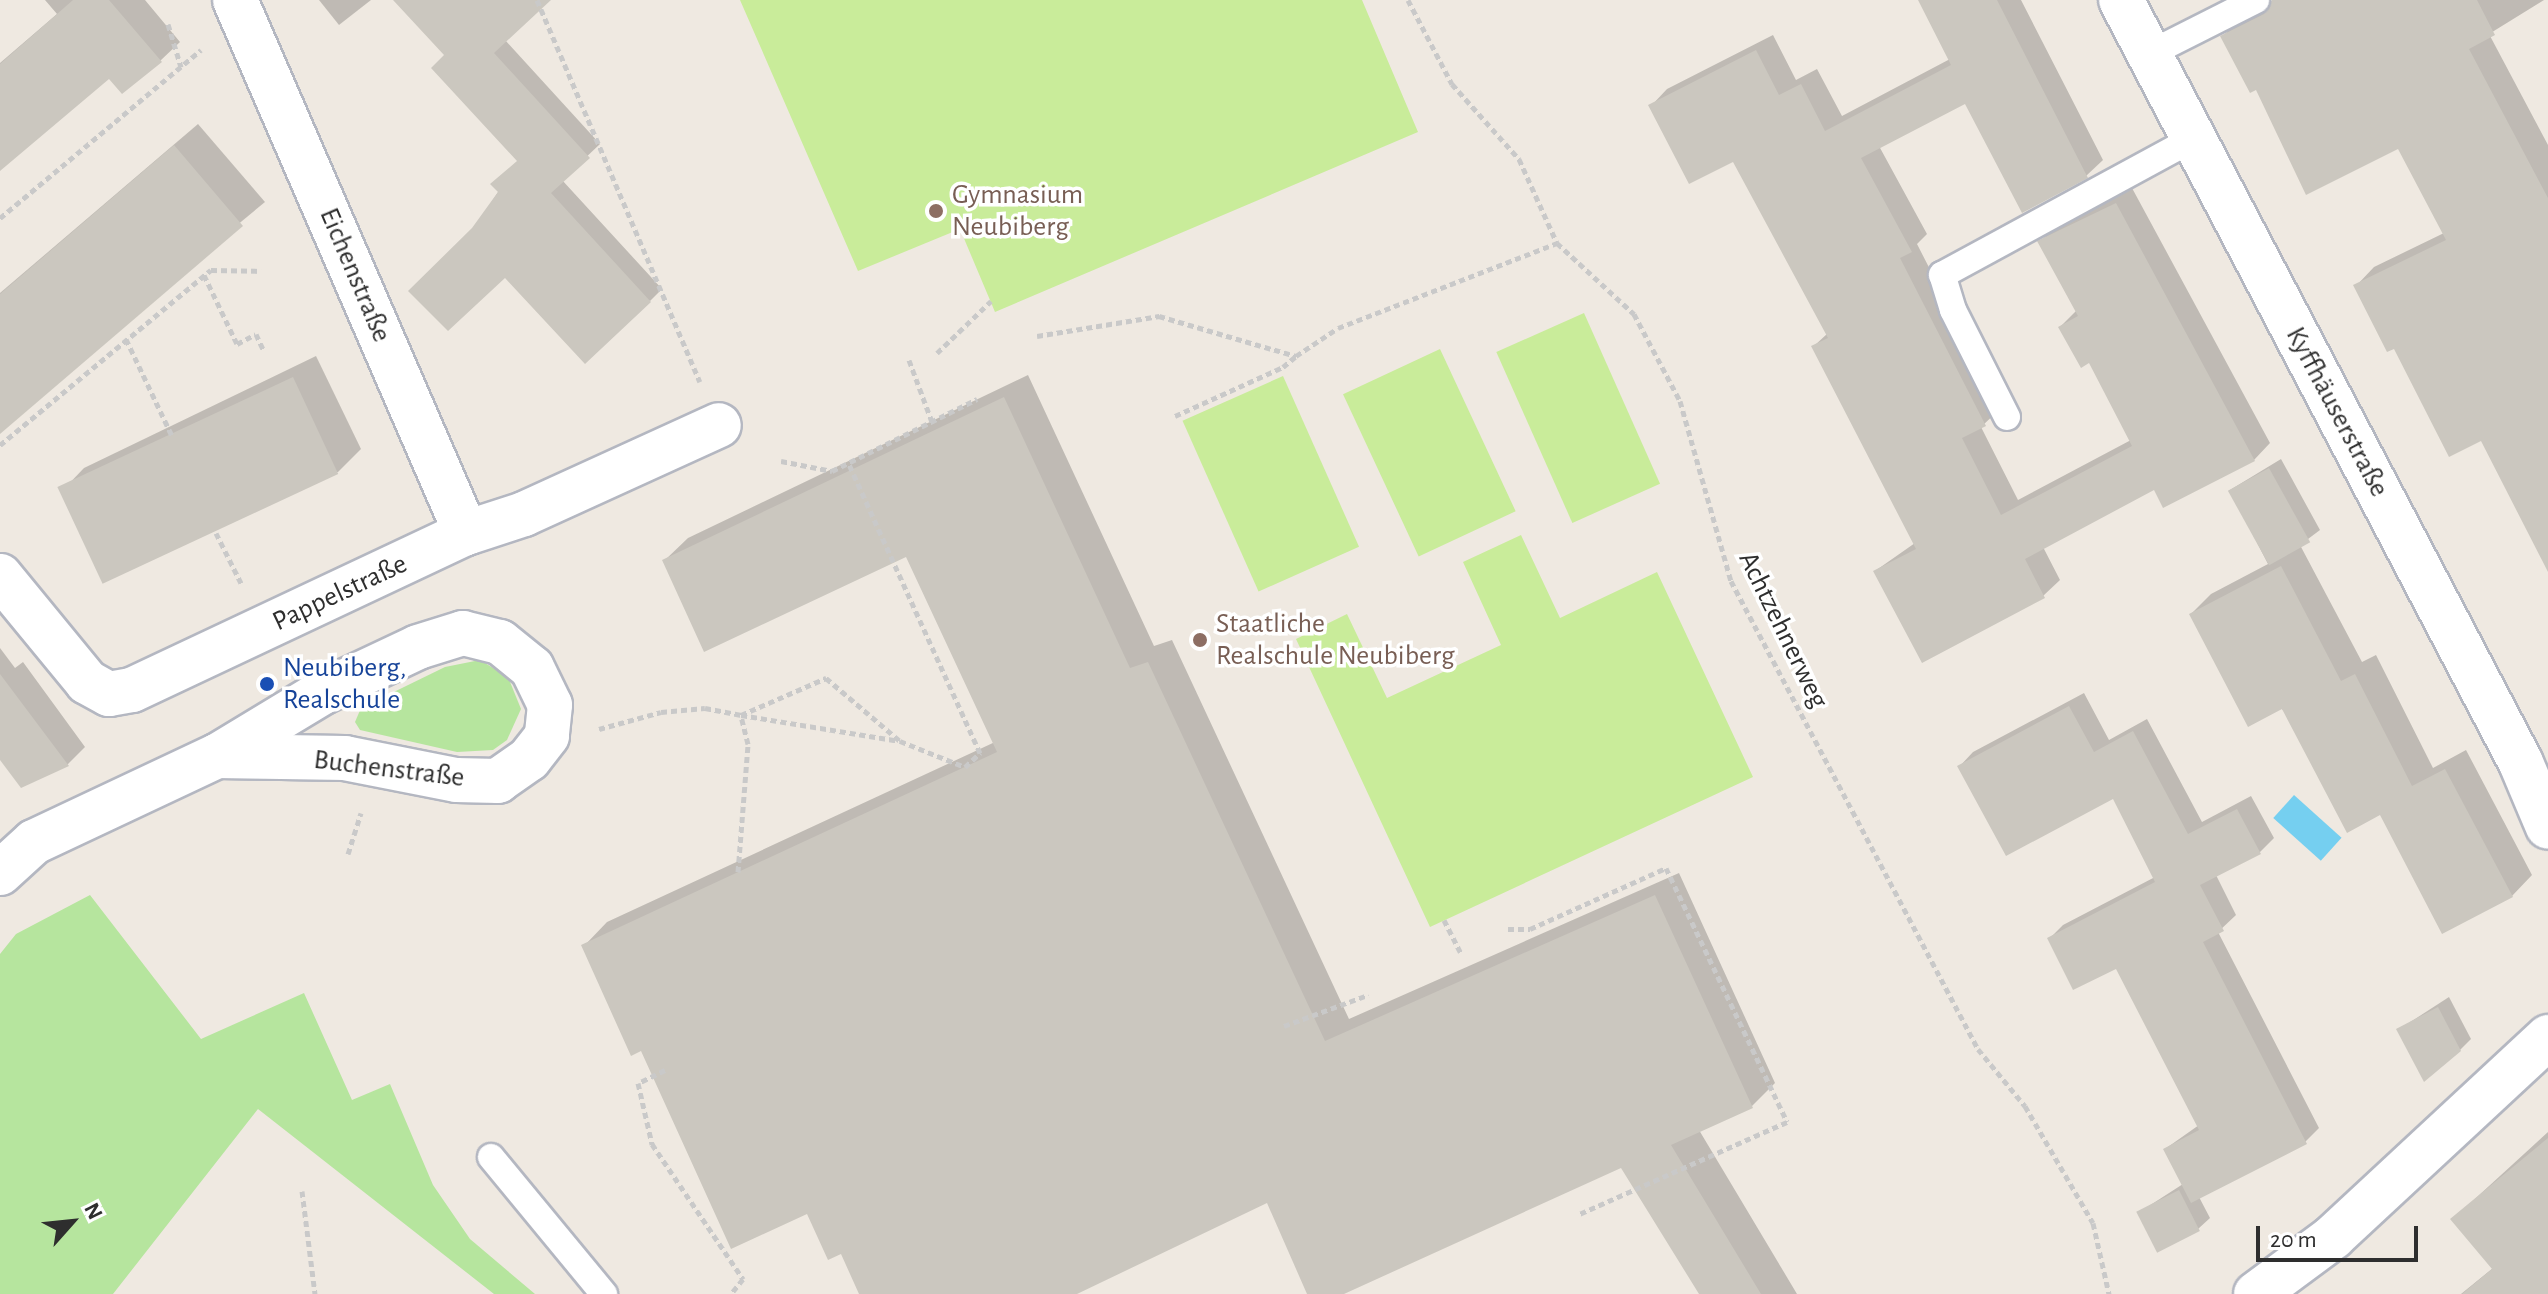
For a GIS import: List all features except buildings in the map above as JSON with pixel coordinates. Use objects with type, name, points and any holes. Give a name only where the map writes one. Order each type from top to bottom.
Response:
[{"type":"street","name":"Kyffhäuserstraße","points":[[2121,0],[2521,763],[2548,827]]},
{"type":"street","name":"Eichenstraße","points":[[239,8],[466,533]]},
{"type":"street","name":"Pappelstraße","points":[[0,576],[87,682],[109,694],[132,690],[466,533],[524,514],[719,425]]},
{"type":"street","name":"Buchenstraße","points":[[0,873],[34,842],[217,756],[323,692],[418,647],[463,633],[500,642],[532,668],[550,705],[547,736],[529,759],[498,781],[456,780],[345,758],[217,756]]},
{"type":"street","points":[[2256,1294],[2333,1237],[2548,1037]]},
{"type":"lane","points":[[2149,54],[2256,0]]},
{"type":"lane","points":[[2007,417],[1953,310],[1942,275],[2194,138]]},
{"type":"lane","points":[[491,1157],[604,1294]]},
{"type":"path","points":[[537,0],[719,425]]},
{"type":"path","name":"Achtzehnerweg","points":[[1408,0],[1452,84],[1519,159],[1557,243],[1634,314],[1680,401],[1731,581],[1978,1049],[2025,1106],[2093,1223],[2109,1294]]},
{"type":"path","points":[[1,217],[181,67],[239,8]]},
{"type":"path","points":[[168,24],[181,67]]},
{"type":"path","points":[[1175,416],[1283,367],[1338,328],[1557,243]]},
{"type":"path","points":[[0,445],[211,270],[261,271]]},
{"type":"path","points":[[204,275],[237,344],[256,334],[264,351]]},
{"type":"path","points":[[937,353],[991,301]]},
{"type":"path","points":[[1037,336],[1159,316],[1296,356]]},
{"type":"path","points":[[126,339],[172,436]]},
{"type":"path","points":[[909,360],[932,422]]},
{"type":"path","points":[[781,461],[819,472],[849,464],[977,399]]},
{"type":"path","points":[[547,736],[570,737],[676,711],[705,708],[900,741],[965,767],[980,753],[849,464]]},
{"type":"path","points":[[741,715],[826,678],[900,741]]},
{"type":"path","points":[[738,872],[748,744],[741,715]]},
{"type":"path","points":[[1508,929],[1530,929],[1666,868],[1787,1122],[1579,1214]]},
{"type":"path","points":[[1444,920],[1460,952]]},
{"type":"path","points":[[1284,1026],[1368,995]]},
{"type":"path","points":[[665,1070],[638,1083],[652,1144],[743,1279],[731,1294]]},
{"type":"path","points":[[302,1191],[315,1294]]},
{"type":"green space","name":"Gymnasium Neubiberg","points":[[740,0],[1362,0],[1418,132],[995,312],[960,229],[858,271]]},
{"type":"green space","points":[[1584,313],[1660,484],[1572,523],[1496,352]]},
{"type":"green space","points":[[1440,349],[1516,511],[1419,556],[1343,394]]},
{"type":"green space","points":[[1283,376],[1359,547],[1259,592],[1183,421]]},
{"type":"green space","points":[[1521,535],[1560,618],[1657,572],[1753,777],[1430,927],[1296,639],[1347,614],[1387,698],[1501,645],[1463,562]]},
{"type":"green space","points":[[480,660],[508,677],[521,709],[507,740],[493,750],[457,752],[360,730],[355,722],[361,708],[445,667]]},
{"type":"green space","points":[[90,895],[201,1039],[304,993],[352,1100],[390,1084],[433,1185],[470,1239],[535,1294],[494,1294],[258,1109],[113,1294],[0,1294],[0,954],[16,934]]},
{"type":"water","points":[[2294,795],[2342,838],[2321,861],[2273,818]]},
{"type":"place","name":"Gymnasium Neubiberg","points":[[936,211]]},
{"type":"place","name":"Staatliche Realschule Neubiberg","points":[[1200,640]]},
{"type":"place","name":"Neubiberg, Realschule","points":[[267,684]]}]
